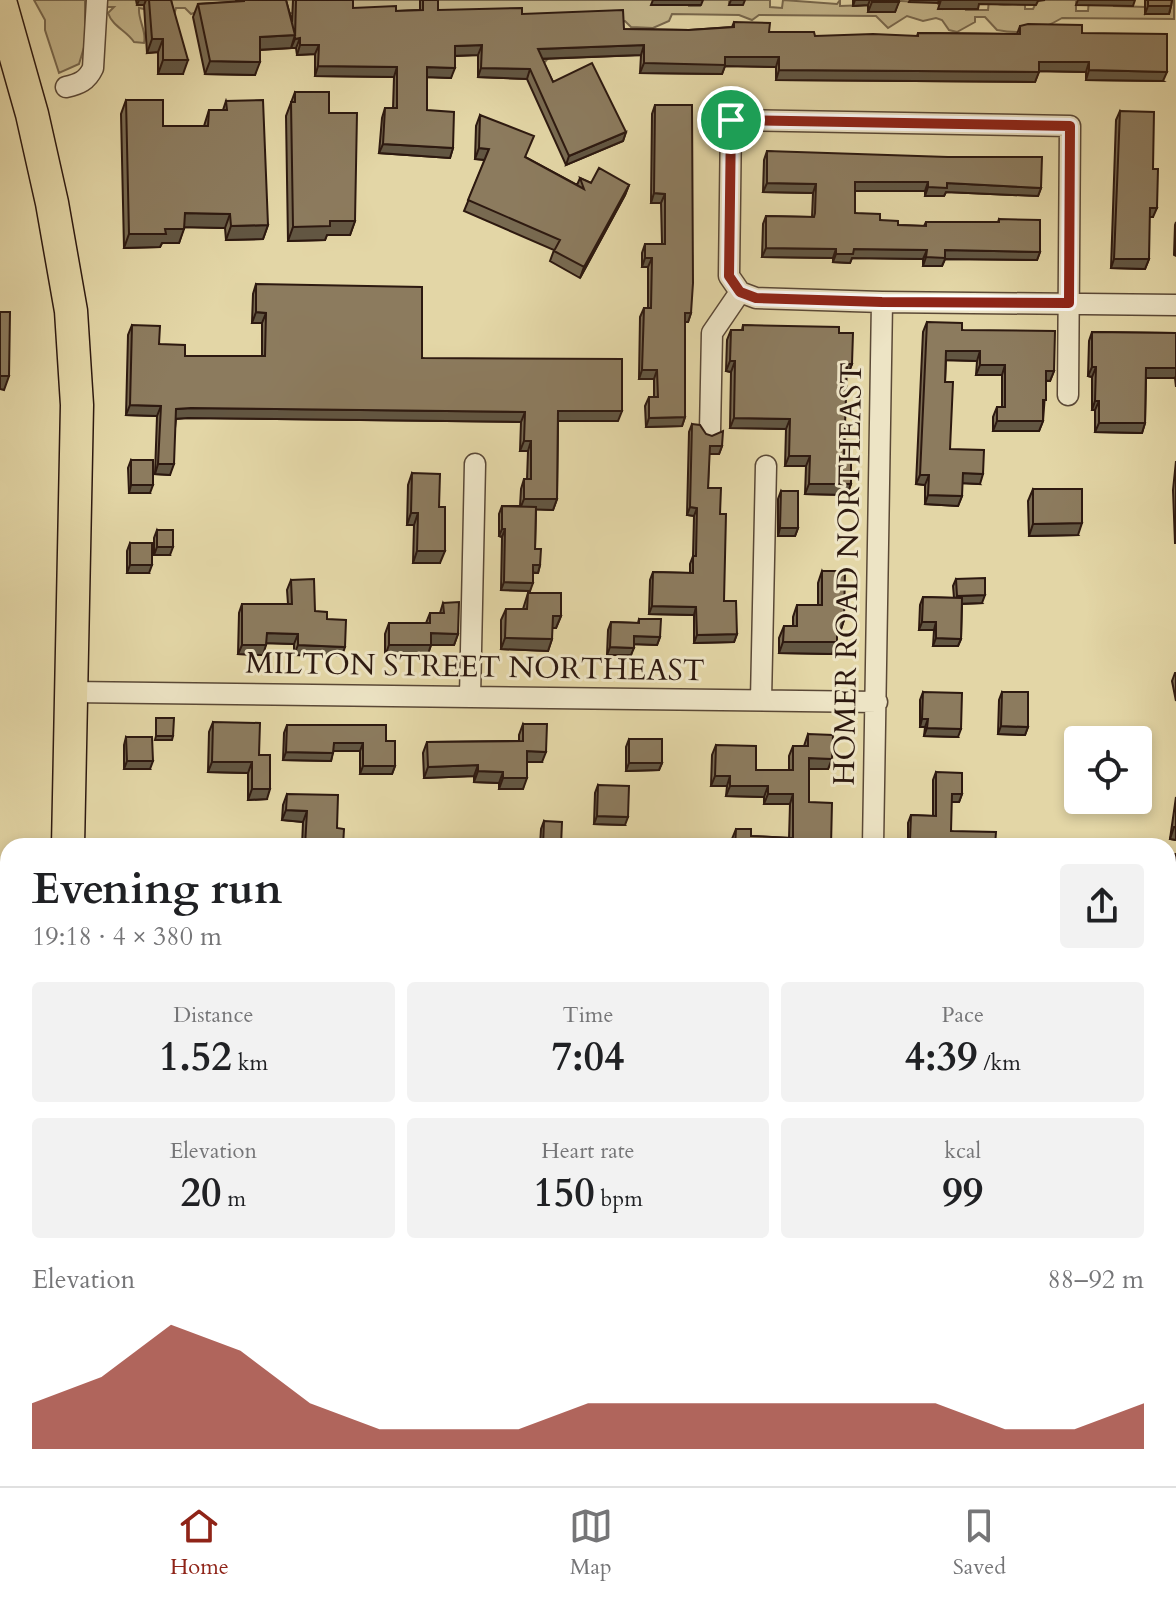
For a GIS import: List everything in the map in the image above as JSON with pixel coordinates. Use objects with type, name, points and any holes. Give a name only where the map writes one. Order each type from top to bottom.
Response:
[{"type":"main road","points":[[0,1],[32,114],[71,311],[77,405],[68,838]]},
{"type":"main road","points":[[0,74],[32,114]]},
{"type":"street","points":[[66,87],[79,84],[93,68],[97,0]]},
{"type":"street","points":[[1068,395],[1069,303],[1070,126],[731,120],[729,276],[740,292],[756,298],[882,302],[1069,303],[1176,305]]},
{"type":"street","points":[[710,431],[712,333],[740,292]]},
{"type":"street","name":"HOMER ROAD NORTHEAST","points":[[873,838],[882,302]]},
{"type":"street","points":[[470,697],[475,464]]},
{"type":"street","points":[[761,700],[766,466]]},
{"type":"street","name":"MILTON STREET NORTHEAST","points":[[71,692],[877,702]]},
{"type":"shaded area","points":[[34,0],[85,0],[85,44],[79,64],[59,73],[45,30],[45,20]]},
{"type":"shaded area","points":[[107,0],[689,0],[689,6],[700,6],[701,0],[729,0],[729,3],[736,0],[770,0],[770,7],[782,8],[783,0],[837,4],[840,0],[840,6],[868,5],[869,12],[873,12],[893,1],[938,0],[943,9],[966,0],[966,10],[988,10],[989,0],[1007,5],[1025,0],[1025,9],[1033,9],[1039,0],[1076,0],[1076,11],[1088,11],[1089,0],[1114,0],[1114,6],[1145,7],[1145,14],[1174,0],[1174,19],[1062,18],[1038,29],[1015,32],[997,30],[985,17],[975,17],[975,22],[957,32],[949,30],[942,20],[936,18],[923,21],[907,16],[888,28],[876,16],[759,15],[752,20],[739,15],[672,14],[669,21],[653,28],[631,27],[625,21],[616,23],[550,56],[545,62],[526,69],[518,62],[286,12],[200,11],[191,14],[185,8],[176,8],[174,15],[139,8],[144,43],[134,42],[110,18],[108,13],[114,7],[106,7]]},
{"type":"building","points":[[149,0],[171,0],[188,60],[163,60],[163,39],[152,39]]},
{"type":"building","points":[[286,0],[295,35],[260,37],[260,62],[210,61],[198,4]]},
{"type":"building","points":[[296,0],[353,0],[353,8],[396,6],[396,11],[423,10],[423,0],[438,0],[438,10],[522,8],[522,14],[623,10],[624,29],[689,30],[734,27],[734,22],[770,23],[769,32],[814,32],[815,36],[1020,34],[1020,26],[1028,24],[1082,25],[1082,33],[1167,34],[1167,72],[1089,70],[1089,62],[1039,62],[1039,72],[779,70],[779,57],[725,57],[725,65],[644,63],[644,45],[538,49],[553,82],[592,63],[626,132],[569,156],[530,69],[481,68],[482,45],[455,46],[455,68],[427,67],[427,110],[454,112],[453,148],[383,144],[385,108],[397,108],[397,67],[318,66],[319,45],[300,45],[300,38],[295,39]]},
{"type":"building","points":[[899,0],[899,2],[872,2]]},
{"type":"building","points":[[1148,0],[1172,0],[1171,6],[1148,6]]},
{"type":"building","points":[[295,92],[329,92],[329,113],[357,113],[355,221],[330,221],[330,226],[293,227],[291,102],[295,102]]},
{"type":"building","points":[[126,100],[163,100],[163,126],[208,126],[209,110],[227,110],[226,101],[263,100],[268,225],[231,226],[230,214],[185,213],[184,229],[165,229],[166,234],[129,234]]},
{"type":"building","points":[[655,105],[692,105],[693,283],[691,313],[685,313],[685,417],[649,418],[649,397],[658,397],[657,370],[642,370],[644,308],[651,308],[652,258],[645,258],[645,244],[665,244],[665,194],[654,193]]},
{"type":"building","points":[[1120,111],[1154,112],[1153,169],[1158,169],[1157,208],[1150,208],[1149,259],[1114,259]]},
{"type":"building","points":[[480,115],[534,136],[525,157],[584,189],[580,178],[591,183],[599,168],[629,185],[584,267],[554,251],[560,240],[468,200],[489,149],[479,148]]},
{"type":"building","points":[[767,151],[1042,157],[1041,188],[947,183],[947,188],[928,187],[928,182],[855,182],[855,213],[880,214],[880,220],[898,221],[898,225],[999,222],[999,219],[1040,220],[1040,252],[945,250],[945,258],[926,257],[927,250],[854,249],[853,254],[836,254],[836,249],[766,248],[766,216],[814,217],[816,184],[767,183]]},
{"type":"building","points":[[256,284],[422,287],[422,358],[622,359],[622,411],[558,411],[557,499],[524,499],[524,479],[531,479],[531,441],[524,441],[525,412],[176,409],[174,464],[158,464],[161,406],[130,405],[132,325],[160,326],[159,344],[185,345],[185,356],[265,356],[266,313],[256,312]]},
{"type":"building","points":[[0,312],[10,312],[9,376],[0,376]]},
{"type":"building","points":[[927,322],[962,323],[962,330],[1055,331],[1054,371],[1046,371],[1043,421],[997,421],[997,407],[1005,407],[1005,365],[980,365],[980,351],[946,351],[945,382],[953,382],[950,449],[984,450],[983,474],[963,473],[962,496],[928,495],[929,475],[920,475]]},
{"type":"building","points":[[743,325],[839,327],[839,333],[853,333],[852,364],[847,364],[844,456],[851,456],[851,484],[809,484],[810,456],[789,456],[790,419],[734,418],[735,361],[730,361],[731,330],[743,330]]},
{"type":"building","points":[[1092,332],[1176,333],[1176,368],[1146,368],[1145,423],[1099,423],[1099,401],[1095,401],[1096,367],[1092,367]]},
{"type":"building","points":[[692,424],[700,425],[706,434],[712,436],[723,431],[722,446],[710,446],[708,488],[721,488],[720,514],[726,514],[724,601],[736,601],[737,634],[697,635],[696,607],[652,606],[653,572],[693,573],[697,508],[690,507]]},
{"type":"building","points":[[131,460],[153,460],[153,485],[131,485]]},
{"type":"building","points":[[412,473],[440,474],[439,507],[445,507],[445,551],[417,551],[418,513],[411,513]]},
{"type":"building","points":[[1033,489],[1082,489],[1082,523],[1033,524]]},
{"type":"building","points":[[781,491],[798,491],[798,528],[780,528]]},
{"type":"building","points":[[502,506],[536,507],[535,549],[541,549],[540,565],[533,565],[533,583],[504,582]]},
{"type":"building","points":[[157,530],[173,530],[173,547],[157,547]]},
{"type":"building","points":[[130,543],[152,543],[152,565],[130,565]]},
{"type":"building","points":[[822,571],[845,571],[844,620],[837,620],[837,642],[783,642],[784,626],[797,626],[797,605],[822,605]]},
{"type":"building","points":[[985,578],[985,595],[957,596],[956,579]]},
{"type":"building","points":[[314,579],[315,611],[327,612],[327,619],[346,620],[345,647],[298,645],[298,634],[267,633],[266,645],[242,645],[242,604],[292,604],[291,580]]},
{"type":"building","points":[[528,593],[561,593],[561,616],[553,616],[552,639],[505,638],[506,609],[527,609]]},
{"type":"building","points":[[923,597],[962,598],[961,639],[936,638],[936,622],[922,622]]},
{"type":"building","points":[[459,602],[458,634],[431,633],[431,645],[389,645],[389,623],[430,623],[430,613],[444,613],[443,603]]},
{"type":"building","points":[[639,619],[661,619],[660,637],[634,636],[634,648],[610,647],[611,622],[639,623]]},
{"type":"building","points":[[923,692],[962,693],[961,729],[927,728],[928,719],[922,719]]},
{"type":"building","points":[[1002,692],[1028,692],[1028,727],[1001,726]]},
{"type":"building","points":[[156,718],[174,718],[173,736],[156,736]]},
{"type":"building","points":[[213,722],[260,723],[259,755],[270,755],[270,789],[252,789],[252,762],[212,762]]},
{"type":"building","points":[[523,724],[547,724],[546,752],[527,751],[527,778],[503,778],[503,772],[478,771],[478,765],[428,767],[427,742],[523,741]]},
{"type":"building","points":[[287,725],[386,725],[386,741],[395,741],[395,766],[363,766],[363,743],[334,743],[333,753],[286,752]]},
{"type":"building","points":[[808,734],[833,735],[832,759],[809,758],[809,802],[832,803],[831,838],[793,838],[793,794],[768,794],[768,786],[730,786],[730,776],[715,776],[716,745],[756,746],[756,770],[793,770],[793,746],[808,746]]},
{"type":"building","points":[[126,737],[152,737],[153,761],[127,761]]},
{"type":"building","points":[[629,739],[662,739],[662,763],[629,763]]},
{"type":"building","points":[[936,772],[962,773],[962,794],[952,794],[951,831],[996,832],[996,838],[910,838],[911,815],[936,816]]},
{"type":"building","points":[[598,785],[629,786],[628,817],[597,816]]},
{"type":"building","points":[[287,794],[338,795],[337,828],[344,829],[343,838],[305,838],[307,811],[286,810]]},
{"type":"building","points":[[544,821],[562,822],[561,838],[543,838]]},
{"type":"building","points":[[736,829],[751,829],[751,836],[793,838],[735,838]]},
{"type":"route","points":[[731,120],[1070,126],[1069,303],[756,298],[740,292],[729,276],[731,120]]}]
